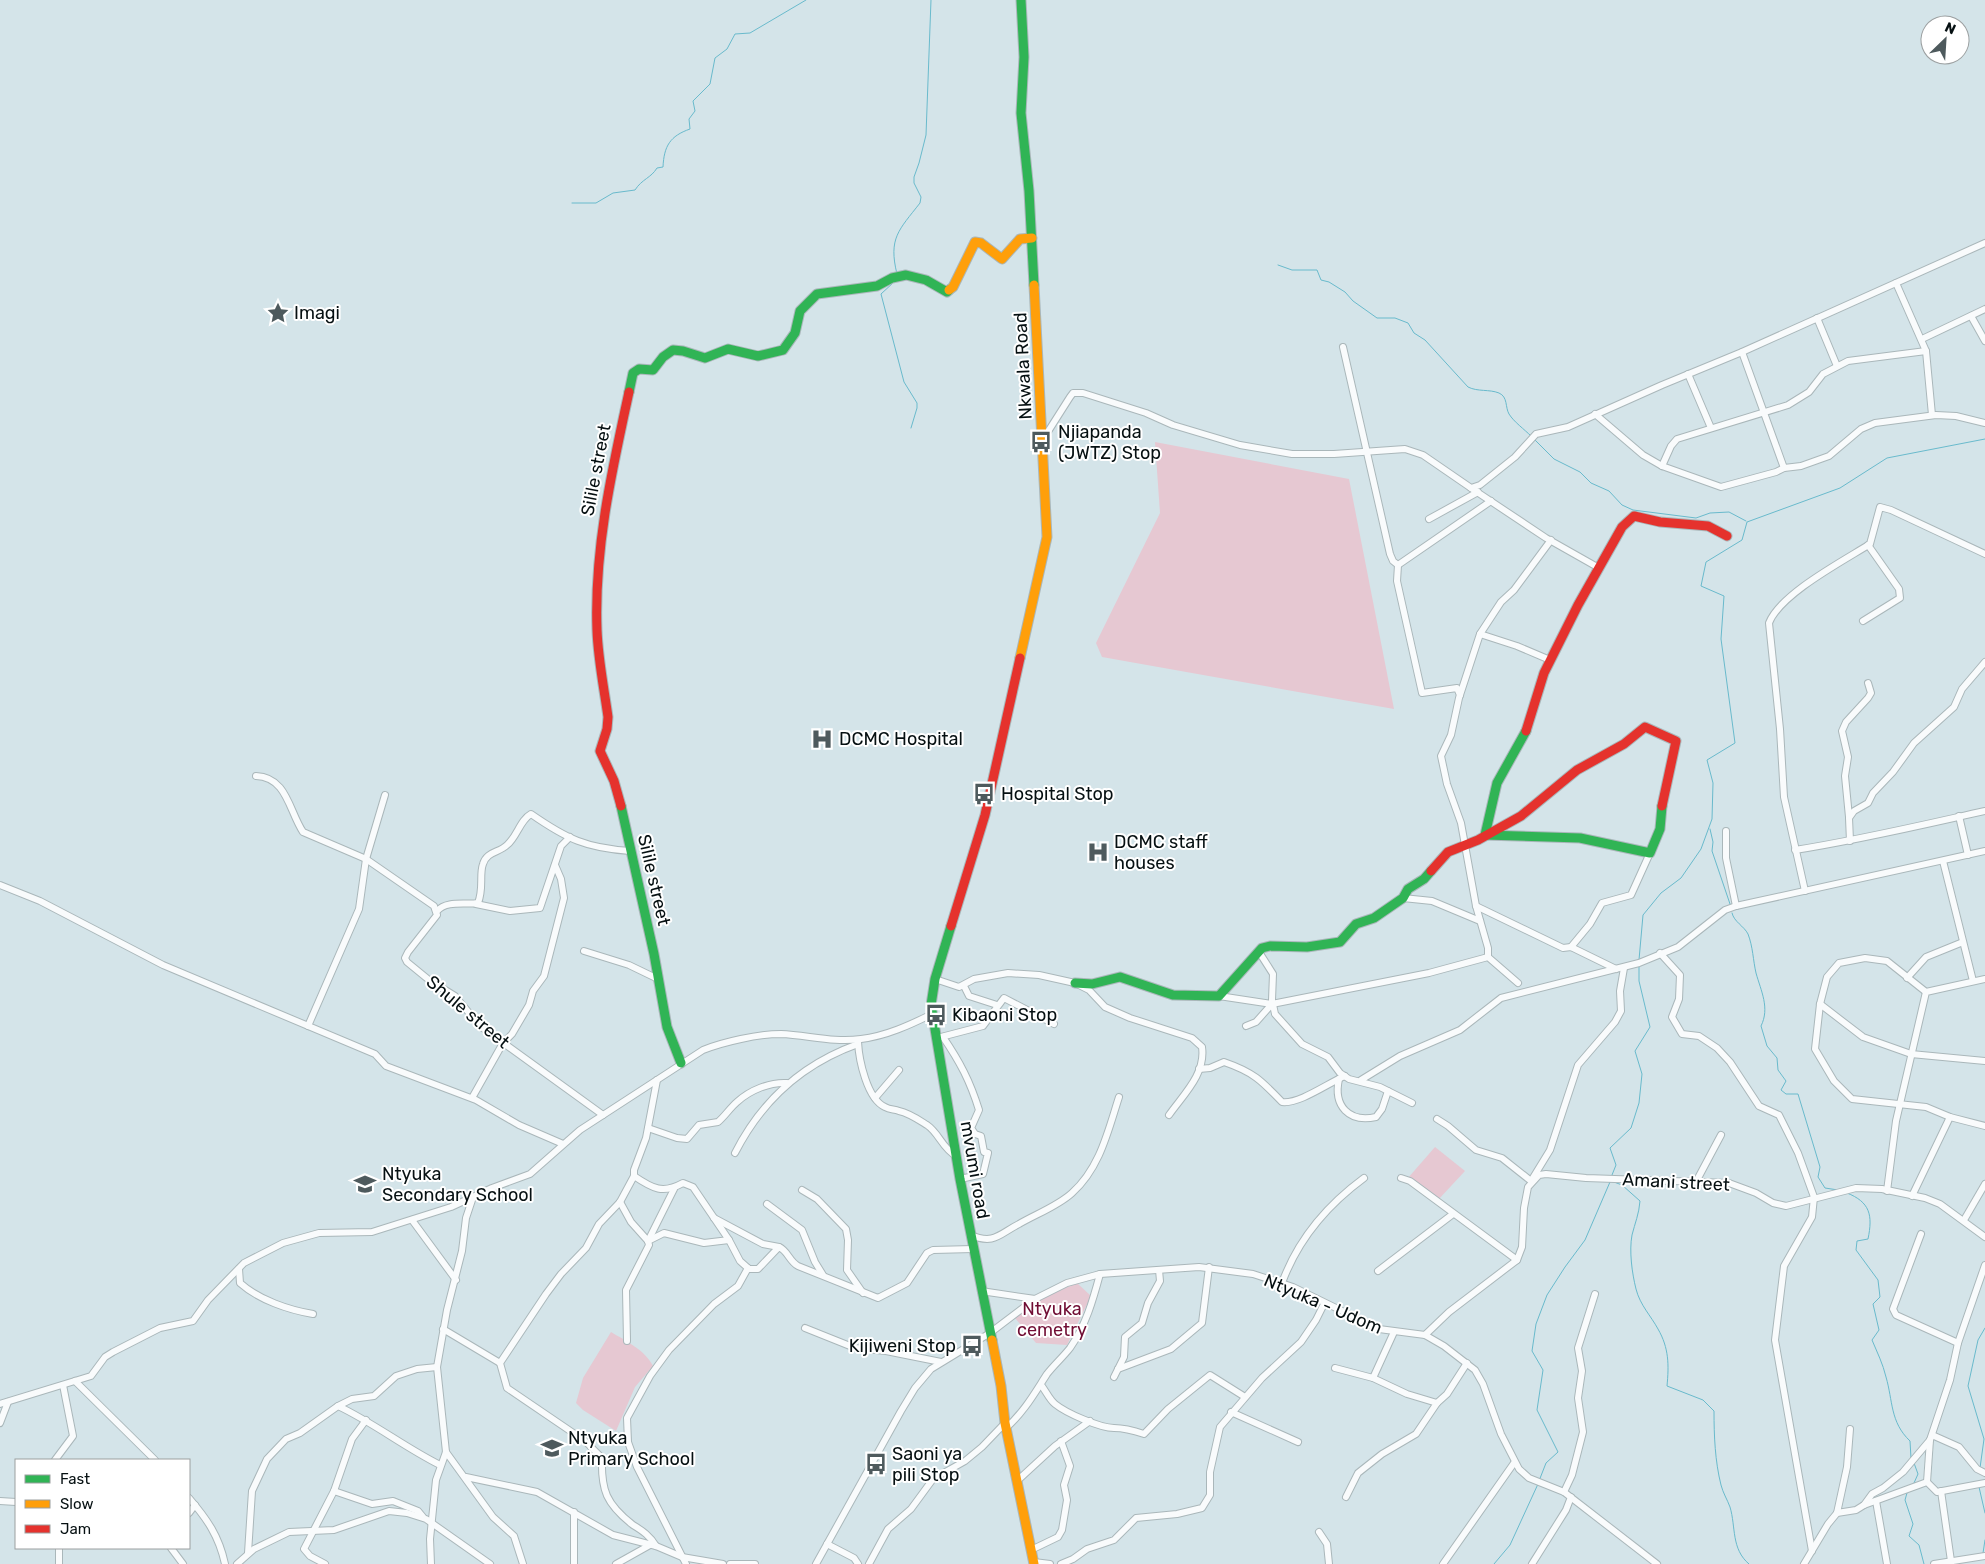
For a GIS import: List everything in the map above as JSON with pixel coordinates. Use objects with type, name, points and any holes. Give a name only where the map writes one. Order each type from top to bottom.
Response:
[{"type":"street","name":"Nkwala Road","points":[[992,785],[1047,537],[1032,238],[1029,191],[1022,138],[1024,29],[1021,0]]},
{"type":"street","name":"Silile street","points":[[681,1063],[667,1027],[614,781],[600,751],[607,729],[608,717],[597,630],[600,545],[605,501],[633,373],[639,369],[653,370],[663,356],[672,350],[682,350],[705,358],[728,349],[758,356],[776,353],[787,346],[795,333],[800,310],[817,294],[877,286],[892,278],[906,276],[926,280],[946,292],[953,287],[975,242],[981,243],[1002,259],[1020,239],[1032,238]]},
{"type":"street","points":[[1471,488],[1480,485],[1515,457],[1536,434],[1560,430],[1742,352],[1985,243]]},
{"type":"street","points":[[1896,283],[1926,351],[1932,415]]},
{"type":"street","points":[[1922,339],[1985,309]]},
{"type":"street","points":[[1971,316],[1985,342]]},
{"type":"street","points":[[1817,318],[1837,366]]},
{"type":"street","points":[[1343,347],[1390,554],[1393,561],[1398,565]]},
{"type":"street","points":[[1662,466],[1671,446],[1677,440],[1799,399],[1809,392],[1823,374],[1837,366],[1864,359],[1926,351]]},
{"type":"street","points":[[1742,352],[1765,411],[1784,468]]},
{"type":"street","points":[[1688,374],[1711,428]]},
{"type":"street","points":[[1042,441],[1070,397],[1074,393],[1083,393],[1146,413],[1173,425],[1240,445],[1308,456],[1393,449],[1414,451],[1551,540],[1599,568]]},
{"type":"street","points":[[1595,414],[1624,441],[1662,466],[1721,487],[1776,472],[1784,468],[1800,466],[1829,456],[1861,428],[1875,423],[1932,415],[1956,416],[1985,423]]},
{"type":"street","points":[[1428,519],[1478,492]]},
{"type":"street","points":[[1398,565],[1491,501]]},
{"type":"street","points":[[1805,890],[1795,850],[1782,779],[1780,729],[1769,623],[1772,614],[1782,603],[1870,544],[1880,508],[1891,510],[1985,554]]},
{"type":"street","points":[[1486,835],[1497,783],[1528,727],[1544,673],[1622,527],[1634,516],[1660,522],[1701,524],[1714,528],[1727,536]]},
{"type":"street","points":[[1518,983],[1488,957],[1488,948],[1476,906],[1461,823],[1447,784],[1441,756],[1451,735],[1460,695],[1480,634],[1501,602],[1514,590],[1551,540]]},
{"type":"street","points":[[1863,621],[1900,598],[1899,589],[1868,545]]},
{"type":"street","points":[[1398,565],[1397,581],[1422,693],[1457,688],[1460,695]]},
{"type":"street","points":[[1480,634],[1517,646],[1550,660]]},
{"type":"street","points":[[1850,818],[1854,811],[1868,803],[1873,794],[1920,737],[1954,707],[1962,689],[1985,662]]},
{"type":"street","points":[[1850,841],[1850,818],[1844,776],[1848,757],[1842,731],[1846,722],[1868,698],[1870,693],[1868,682]]},
{"type":"street","points":[[1219,996],[1259,952],[1270,946],[1307,947],[1334,945],[1340,942],[1356,924],[1374,918],[1403,898],[1408,889],[1424,879],[1444,855],[1521,816],[1570,775],[1624,744],[1645,727],[1676,741],[1662,800],[1660,829],[1631,895],[1602,903],[1590,924],[1571,947]]},
{"type":"street","points":[[256,776],[269,777],[278,784],[292,806],[303,832],[366,859],[434,906],[437,911],[442,907],[454,904],[476,904],[510,910],[540,908],[561,846],[570,838]]},
{"type":"street","name":"mvumi road","points":[[992,785],[965,888],[935,979],[931,1005],[940,1037],[956,1156],[970,1236],[1001,1386],[1006,1425],[1034,1563]]},
{"type":"street","points":[[308,1026],[358,910],[366,859],[385,795]]},
{"type":"street","points":[[1795,850],[1850,841],[1985,811]]},
{"type":"street","points":[[476,904],[483,886],[482,865],[484,861],[492,852],[508,845],[528,815],[531,814],[570,838],[588,846],[630,851]]},
{"type":"street","points":[[1959,816],[1968,855]]},
{"type":"street","points":[[1726,831],[1726,858],[1736,906]]},
{"type":"street","points":[[1486,835],[1553,835],[1592,840],[1626,850],[1650,854]]},
{"type":"street","points":[[1361,1080],[1400,1056],[1460,1030],[1501,998],[1624,968],[1678,947],[1725,910],[1805,890],[1985,851]]},
{"type":"street","points":[[1943,861],[1973,981]]},
{"type":"street","points":[[472,1098],[503,1043],[512,1034],[524,1013],[533,991],[544,976],[564,898],[562,879],[555,865]]},
{"type":"street","points":[[0,885],[40,901],[163,965],[375,1054],[386,1066],[472,1098],[519,1125],[563,1144]]},
{"type":"street","points":[[1403,898],[1432,901],[1480,921]]},
{"type":"street","points":[[1476,906],[1563,948],[1571,947],[1616,969]]},
{"type":"street","name":"Shule street","points":[[437,911],[437,915],[408,952],[406,960],[429,980],[455,996],[480,1026],[603,1115]]},
{"type":"street","points":[[1907,978],[1926,956],[1963,942]]},
{"type":"street","points":[[584,951],[629,965],[658,979]]},
{"type":"street","points":[[1259,952],[1273,974],[1272,1004],[1275,1014],[1302,1044],[1328,1057],[1341,1076],[1361,1080],[1412,1103]]},
{"type":"street","points":[[1660,953],[1680,975],[1679,999],[1672,1017],[1682,1034],[1699,1036],[1717,1048],[1735,1069],[1759,1106],[1779,1115],[1798,1153],[1814,1197],[1812,1217],[1784,1266],[1775,1340],[1812,1551]]},
{"type":"street","points":[[935,979],[959,987],[974,979],[1008,973],[1039,975],[1075,983],[1092,984],[1120,976],[1173,995],[1219,996],[1272,1004],[1428,973],[1488,957]]},
{"type":"street","points":[[1985,979],[1926,992],[1887,961],[1865,958],[1838,964],[1828,977],[1820,1004],[1815,1049],[1834,1081],[1852,1099],[1900,1103],[1926,1108],[1950,1117],[1985,1126]]},
{"type":"street","points":[[1425,1335],[1449,1312],[1517,1260],[1522,1247],[1526,1194],[1550,1150],[1578,1066],[1615,1022],[1621,1011],[1620,991],[1624,968]]},
{"type":"street","points":[[1075,983],[1089,990],[1105,1007],[1130,1018],[1165,1028],[1197,1041],[1203,1051],[1199,1069],[1186,1095],[1169,1115]]},
{"type":"street","points":[[964,986],[969,996],[997,1005]]},
{"type":"street","points":[[1887,1191],[1900,1103],[1926,992]]},
{"type":"street","points":[[960,1179],[983,1174],[988,1153],[984,1152],[981,1136],[975,1134],[970,1128],[979,1110],[971,1084],[963,1067],[940,1037],[983,1026],[1004,998],[1054,1024]]},
{"type":"street","points":[[1246,1026],[1256,1022],[1272,1004]]},
{"type":"street","points":[[1820,1004],[1863,1037],[1910,1054],[1985,1061]]},
{"type":"street","points":[[735,1152],[754,1119],[787,1083],[858,1042],[887,1033],[932,1014]]},
{"type":"street","points":[[0,1404],[63,1385],[94,1373],[107,1355],[160,1328],[193,1321],[208,1300],[239,1268],[262,1253],[299,1237],[319,1233],[372,1232],[412,1220],[530,1174],[563,1144],[603,1115],[681,1063],[718,1044],[778,1034],[858,1042]]},
{"type":"street","points":[[858,1042],[861,1069],[875,1098],[883,1107],[904,1112],[929,1126],[946,1150],[956,1156]]},
{"type":"street","points":[[1199,1069],[1210,1068],[1224,1062],[1246,1070],[1258,1078],[1282,1102],[1290,1103],[1320,1087],[1333,1084],[1341,1076]]},
{"type":"street","points":[[875,1098],[899,1070]]},
{"type":"street","points":[[1341,1076],[1338,1100],[1342,1109],[1355,1116],[1368,1119],[1376,1117],[1382,1109],[1388,1091]]},
{"type":"street","points":[[500,1363],[546,1294],[561,1274],[586,1248],[599,1224],[620,1202],[634,1176],[634,1170],[648,1128],[658,1080]]},
{"type":"street","points":[[648,1128],[677,1138],[687,1139],[699,1125],[718,1122],[743,1098],[774,1082],[787,1083]]},
{"type":"street","points":[[970,1236],[988,1240],[999,1237],[1016,1225],[1072,1193],[1091,1171],[1108,1135],[1120,1098]]},
{"type":"street","points":[[1912,1196],[1950,1117]]},
{"type":"street","points":[[1437,1119],[1476,1150],[1502,1158],[1532,1181]]},
{"type":"street","points":[[1698,1180],[1721,1135]]},
{"type":"street","name":"Amani street","points":[[1532,1181],[1546,1174],[1586,1178],[1698,1180],[1736,1185],[1780,1205],[1800,1203],[1814,1197],[1826,1197],[1856,1188],[1868,1188],[1912,1196],[1940,1204],[1985,1237]]},
{"type":"street","points":[[634,1176],[658,1189],[674,1189]]},
{"type":"street","points":[[1282,1283],[1288,1265],[1310,1229],[1322,1214],[1364,1178]]},
{"type":"street","points":[[1401,1178],[1410,1181],[1517,1260]]},
{"type":"street","points":[[627,1341],[624,1297],[646,1252],[648,1241],[674,1189],[683,1183],[689,1184],[730,1240],[740,1261],[748,1268],[758,1269],[779,1247]]},
{"type":"street","points":[[1964,1220],[1985,1184]]},
{"type":"street","points":[[802,1190],[817,1199],[846,1229],[848,1240],[847,1270],[863,1293]]},
{"type":"street","points":[[431,1564],[436,1480],[446,1452],[437,1367],[443,1329],[456,1280],[466,1218],[473,1197]]},
{"type":"street","points":[[620,1202],[631,1222],[648,1241]]},
{"type":"street","points":[[767,1204],[802,1230],[815,1262],[823,1275]]},
{"type":"street","points":[[1378,1271],[1453,1214]]},
{"type":"street","points":[[713,1218],[763,1244],[779,1247],[786,1251],[794,1264],[879,1298],[896,1287],[907,1283],[927,1253],[933,1250],[973,1249]]},
{"type":"street","points":[[412,1220],[456,1280]]},
{"type":"street","points":[[648,1241],[664,1233],[704,1243],[730,1240]]},
{"type":"street","points":[[1921,1234],[1893,1309],[1896,1315],[1958,1343]]},
{"type":"street","points":[[1985,1265],[1958,1343],[1950,1380],[1931,1438],[1928,1482],[1937,1492],[1985,1484]]},
{"type":"street","points":[[1118,1369],[1171,1349],[1202,1324],[1209,1266]]},
{"type":"street","name":"Ntyuka - Udom","points":[[816,1564],[915,1388],[926,1374],[941,1362],[990,1333],[1035,1299],[1068,1283],[1100,1274],[1209,1266],[1282,1283],[1379,1329],[1425,1335],[1475,1370],[1483,1384],[1514,1463],[1528,1478],[1564,1492],[1657,1564]]},
{"type":"street","points":[[239,1268],[240,1283],[248,1289],[288,1308],[313,1314]]},
{"type":"street","points":[[686,1564],[637,1467],[628,1442],[627,1418],[650,1376],[669,1350],[714,1304],[738,1286],[748,1268]]},
{"type":"street","points":[[1114,1377],[1124,1357],[1125,1337],[1140,1325],[1148,1303],[1158,1286],[1159,1270]]},
{"type":"street","points":[[869,1564],[888,1528],[910,1509],[933,1479],[965,1461],[1024,1410],[1027,1402],[1034,1397],[1041,1384],[1081,1331],[1092,1303],[1100,1274]]},
{"type":"street","points":[[981,1290],[1035,1299]]},
{"type":"street","points":[[1564,1492],[1572,1475],[1583,1432],[1578,1398],[1582,1371],[1578,1348],[1595,1294]]},
{"type":"street","points":[[1060,1564],[1073,1559],[1087,1548],[1114,1540],[1136,1518],[1177,1514],[1202,1508],[1210,1495],[1210,1472],[1218,1431],[1231,1412],[1301,1342],[1324,1304]]},
{"type":"street","points":[[805,1328],[855,1348],[886,1351],[941,1362]]},
{"type":"street","points":[[443,1329],[500,1363],[507,1388],[585,1441],[602,1458],[604,1493],[625,1518],[648,1534],[653,1545]]},
{"type":"street","points":[[1373,1378],[1394,1332]]},
{"type":"street","points":[[1346,1497],[1358,1473],[1382,1454],[1420,1430],[1467,1363]]},
{"type":"street","points":[[248,1553],[252,1516],[251,1499],[255,1483],[267,1459],[286,1439],[300,1433],[338,1406],[352,1399],[374,1396],[396,1376],[437,1367]]},
{"type":"street","points":[[1335,1368],[1373,1378],[1407,1394],[1438,1403]]},
{"type":"street","points":[[1041,1384],[1054,1403],[1090,1421],[1114,1428],[1125,1427],[1144,1434],[1168,1409],[1210,1375],[1245,1397]]},
{"type":"street","points":[[75,1381],[154,1459]]},
{"type":"street","points":[[56,1459],[73,1436],[63,1385]]},
{"type":"street","points":[[0,1423],[8,1402]]},
{"type":"street","points":[[338,1406],[366,1420],[404,1446],[440,1465]]},
{"type":"street","points":[[1231,1412],[1298,1442]]},
{"type":"street","points":[[325,1564],[310,1556],[304,1549],[334,1491],[352,1439],[366,1420]]},
{"type":"street","points":[[1017,1481],[1061,1441],[1090,1421]]},
{"type":"street","points":[[1804,1564],[1828,1524],[1837,1513],[1847,1467],[1850,1429]]},
{"type":"street","points":[[1931,1438],[1959,1447],[1977,1469],[1985,1473]]},
{"type":"street","points":[[1864,1505],[1872,1494],[1903,1472],[1931,1438]]},
{"type":"street","points":[[1031,1550],[1058,1537],[1062,1530],[1068,1500],[1064,1485],[1070,1466],[1061,1441]]},
{"type":"street","points":[[446,1452],[466,1477],[493,1517],[514,1536],[523,1564]]},
{"type":"street","points":[[1444,1564],[1514,1463]]},
{"type":"street","points":[[466,1477],[537,1492],[613,1534],[653,1545],[682,1557],[723,1564]]},
{"type":"street","points":[[1837,1513],[1856,1510],[1864,1505],[1928,1482]]},
{"type":"street","points":[[334,1491],[372,1504],[393,1501],[418,1511],[423,1518]]},
{"type":"street","points":[[1942,1491],[1951,1561]]},
{"type":"street","points":[[1532,1564],[1566,1510],[1571,1497]]},
{"type":"street","points":[[190,1499],[217,1536],[225,1564]]},
{"type":"street","points":[[0,1500],[15,1502]]},
{"type":"street","points":[[1876,1501],[1887,1564]]},
{"type":"street","points":[[190,1512],[195,1505]]},
{"type":"street","points":[[237,1564],[248,1553],[289,1532],[312,1532],[347,1527],[389,1511],[407,1513],[432,1522],[490,1564]]},
{"type":"street","points":[[574,1512],[574,1564]]},
{"type":"street","points":[[1319,1532],[1327,1544],[1329,1564]]},
{"type":"street","points":[[827,1544],[854,1558],[858,1564]]},
{"type":"street","points":[[616,1564],[653,1545]]},
{"type":"street","points":[[59,1549],[59,1564]]},
{"type":"street","points":[[172,1549],[183,1564]]},
{"type":"street","points":[[1934,1564],[1985,1556]]},
{"type":"street","points":[[1034,1563],[1050,1564]]},
{"type":"street","points":[[730,1564],[755,1564]]},
{"type":"green space","points":[[1155,442],[1349,479],[1394,709],[1102,657],[1096,643],[1160,513]]},
{"type":"green space","points":[[1435,1147],[1465,1171],[1438,1200],[1408,1178]]},
{"type":"green space","name":"Ntyuka cemetry","points":[[1077,1283],[1091,1296],[1067,1345],[1036,1343],[1015,1318],[1035,1301]]},
{"type":"green space","points":[[611,1332],[629,1342],[650,1360],[653,1366],[635,1387],[616,1431],[583,1410],[576,1403],[583,1378]]},
{"type":"waterway","points":[[572,203],[596,203],[613,193],[635,190],[657,168],[663,167],[669,143],[677,135],[690,129],[689,119],[695,111],[693,101],[710,84],[715,58],[727,49],[735,34],[750,33],[806,0]]},
{"type":"waterway","points":[[897,274],[894,252],[897,235],[920,203],[921,197],[914,183],[914,177],[926,135],[931,0]]},
{"type":"waterway","points":[[1278,265],[1292,270],[1317,270],[1321,280],[1329,282],[1345,292],[1353,301],[1377,318],[1395,318],[1408,323],[1414,333],[1425,340],[1468,387],[1502,395],[1509,414],[1531,436]]},
{"type":"waterway","points":[[894,282],[881,294],[904,382],[917,403],[911,428]]},
{"type":"waterway","points":[[1534,439],[1554,459],[1580,472],[1591,483],[1609,491],[1622,505],[1633,510],[1696,518],[1710,513],[1729,512],[1746,521]]},
{"type":"waterway","points":[[1639,960],[1643,915],[1661,893],[1681,878],[1701,849],[1712,819],[1713,783],[1707,760],[1735,743],[1721,639],[1724,596],[1701,586],[1706,562],[1742,540],[1747,522],[1840,488],[1887,458],[1985,439]]},
{"type":"waterway","points":[[1710,829],[1713,842],[1712,851],[1730,904]]},
{"type":"waterway","points":[[1732,913],[1750,939],[1756,973],[1765,1006],[1764,1019],[1761,1026],[1767,1046],[1777,1058],[1778,1070],[1786,1081],[1781,1090],[1786,1094],[1798,1094],[1820,1167],[1818,1177],[1825,1188],[1838,1190]]},
{"type":"waterway","points":[[1612,1175],[1616,1165],[1610,1148],[1631,1128],[1639,1103],[1642,1074],[1635,1051],[1650,1027],[1639,981],[1639,966]]},
{"type":"waterway","points":[[1539,1481],[1546,1463],[1558,1452],[1537,1410],[1543,1370],[1532,1351],[1536,1324],[1547,1295],[1585,1240],[1610,1182]]},
{"type":"waterway","points":[[1614,1182],[1622,1185],[1640,1201],[1631,1248],[1632,1269],[1636,1289],[1640,1300],[1662,1336],[1668,1364],[1667,1386],[1703,1400],[1714,1411],[1715,1448],[1721,1485],[1730,1507],[1739,1552],[1749,1564]]},
{"type":"waterway","points":[[1847,1193],[1861,1201],[1870,1216],[1868,1239],[1857,1241],[1856,1250],[1878,1280],[1880,1297],[1873,1304],[1879,1330],[1872,1340],[1885,1372],[1895,1419],[1910,1441],[1911,1458]]},
{"type":"waterway","points":[[1980,1468],[1984,1439],[1968,1386],[1978,1340],[1985,1328]]},
{"type":"waterway","points":[[1914,1463],[1918,1474],[1914,1483]]},
{"type":"waterway","points":[[1494,1564],[1510,1545],[1538,1484]]},
{"type":"waterway","points":[[1979,1487],[1985,1513]]},
{"type":"waterway","points":[[1907,1493],[1905,1500],[1913,1524],[1909,1536],[1919,1545],[1924,1564]]},
{"type":"waterway","points":[[1983,1553],[1985,1540]]},
{"type":"traffic: fast","points":[[1021,0],[1024,57],[1021,113],[1029,191],[1034,285]]},
{"type":"traffic: fast","points":[[629,392],[633,373],[639,369],[653,370],[663,357],[673,350],[705,358],[728,349],[758,356],[783,350],[795,333],[800,311],[817,294],[877,286],[892,278],[906,275],[926,280],[947,292],[949,290]]},
{"type":"traffic: fast","points":[[1526,731],[1497,783],[1485,835],[1580,838],[1650,853],[1660,829],[1662,806]]},
{"type":"traffic: fast","points":[[621,806],[654,954],[667,1027],[681,1063]]},
{"type":"traffic: fast","points":[[1075,983],[1092,984],[1120,977],[1173,995],[1219,996],[1262,948],[1270,946],[1307,947],[1340,942],[1356,924],[1374,918],[1403,898],[1408,889],[1424,879],[1431,871]]},
{"type":"traffic: fast","points":[[951,926],[935,979],[931,1005],[960,1179],[992,1340]]},
{"type":"traffic: slow","points":[[949,290],[953,287],[975,242],[981,243],[1002,259],[1020,239],[1032,238]]},
{"type":"traffic: slow","points":[[1020,658],[1047,537],[1034,285]]},
{"type":"traffic: slow","points":[[992,1340],[1001,1386],[1005,1423],[1034,1564]]},
{"type":"traffic: jam","points":[[621,806],[614,781],[600,751],[607,729],[608,717],[599,652],[597,600],[601,540],[616,451],[629,392]]},
{"type":"traffic: jam","points":[[1526,731],[1544,673],[1578,605],[1622,527],[1634,516],[1660,522],[1708,526],[1727,536]]},
{"type":"traffic: jam","points":[[951,926],[985,815],[1020,658]]},
{"type":"traffic: jam","points":[[1431,871],[1448,852],[1478,840],[1521,816],[1577,770],[1624,744],[1645,727],[1676,741],[1662,806]]},
{"type":"place","name":"Imagi","points":[[278,313]]},
{"type":"place","name":"Njiapanda (JWTZ) Stop","points":[[1041,442]]},
{"type":"place","name":"DCMC Hospital","points":[[822,739]]},
{"type":"place","name":"Hospital Stop","points":[[984,794]]},
{"type":"place","name":"DCMC staff houses","points":[[1098,852]]},
{"type":"place","name":"Kibaoni Stop","points":[[936,1015]]},
{"type":"place","name":"Ntyuka Secondary School","points":[[365,1184]]},
{"type":"place","name":"Kijiweni Stop","points":[[972,1346]]},
{"type":"place","name":"Ntyuka Primary School","points":[[552,1448]]},
{"type":"place","name":"Saoni ya pili Stop","points":[[876,1464]]}]
